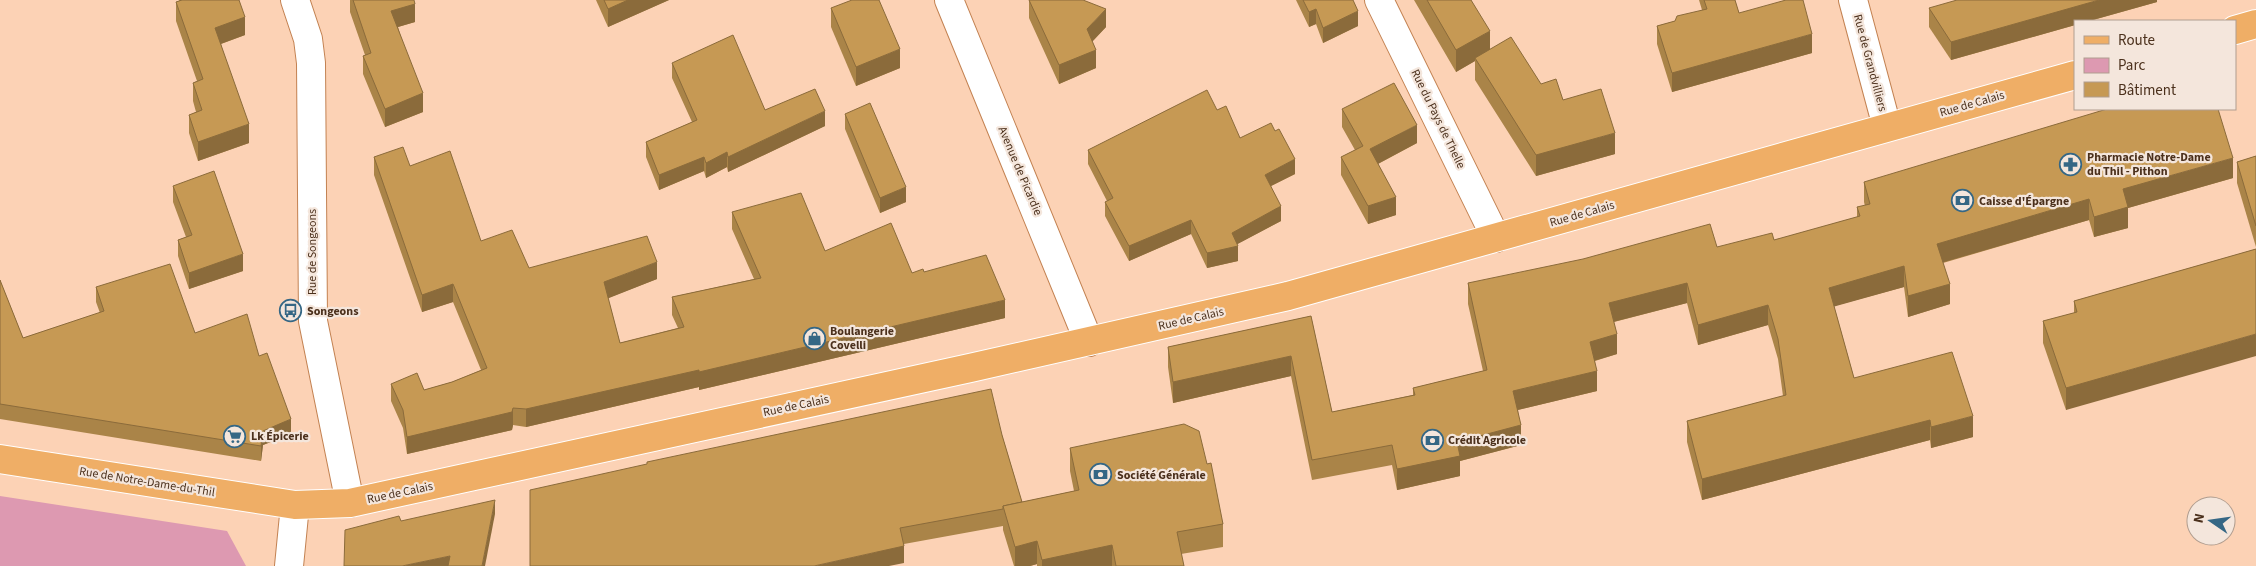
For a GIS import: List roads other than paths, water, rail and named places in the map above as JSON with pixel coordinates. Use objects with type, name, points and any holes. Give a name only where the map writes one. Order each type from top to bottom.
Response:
[{"type":"main road","points":[[2236,30],[2256,24]]},
{"type":"main road","name":"Rue de Calais","points":[[295,504],[350,504],[1089,342],[1288,296],[2074,75]]},
{"type":"main road","name":"Rue de Notre-Dame-du-Thil","points":[[0,459],[295,504]]},
{"type":"street","name":"Rue de Songeons","points":[[296,0],[308,38],[311,63],[313,321],[350,504]]},
{"type":"street","name":"Avenue de Picardie","points":[[949,0],[1089,342]]},
{"type":"street","name":"Rue du Pays de Thelle","points":[[1379,0],[1496,238]]},
{"type":"street","name":"Rue de Grandvilliers","points":[[1853,0],[1887,127]]},
{"type":"street","points":[[289,566],[295,504]]},
{"type":"place","name":"Pharmacie Notre-Dame du Thil - Pithon","points":[[2071,164]]},
{"type":"place","name":"Caisse d'Épargne","points":[[1963,201]]},
{"type":"place","name":"Songeons","points":[[291,311]]},
{"type":"place","name":"Boulangerie Covelli","points":[[814,338]]},
{"type":"place","name":"Lk Épicerie","points":[[235,436]]},
{"type":"place","name":"Crédit Agricole","points":[[1432,440]]},
{"type":"place","name":"Société Générale","points":[[1101,475]]}]
